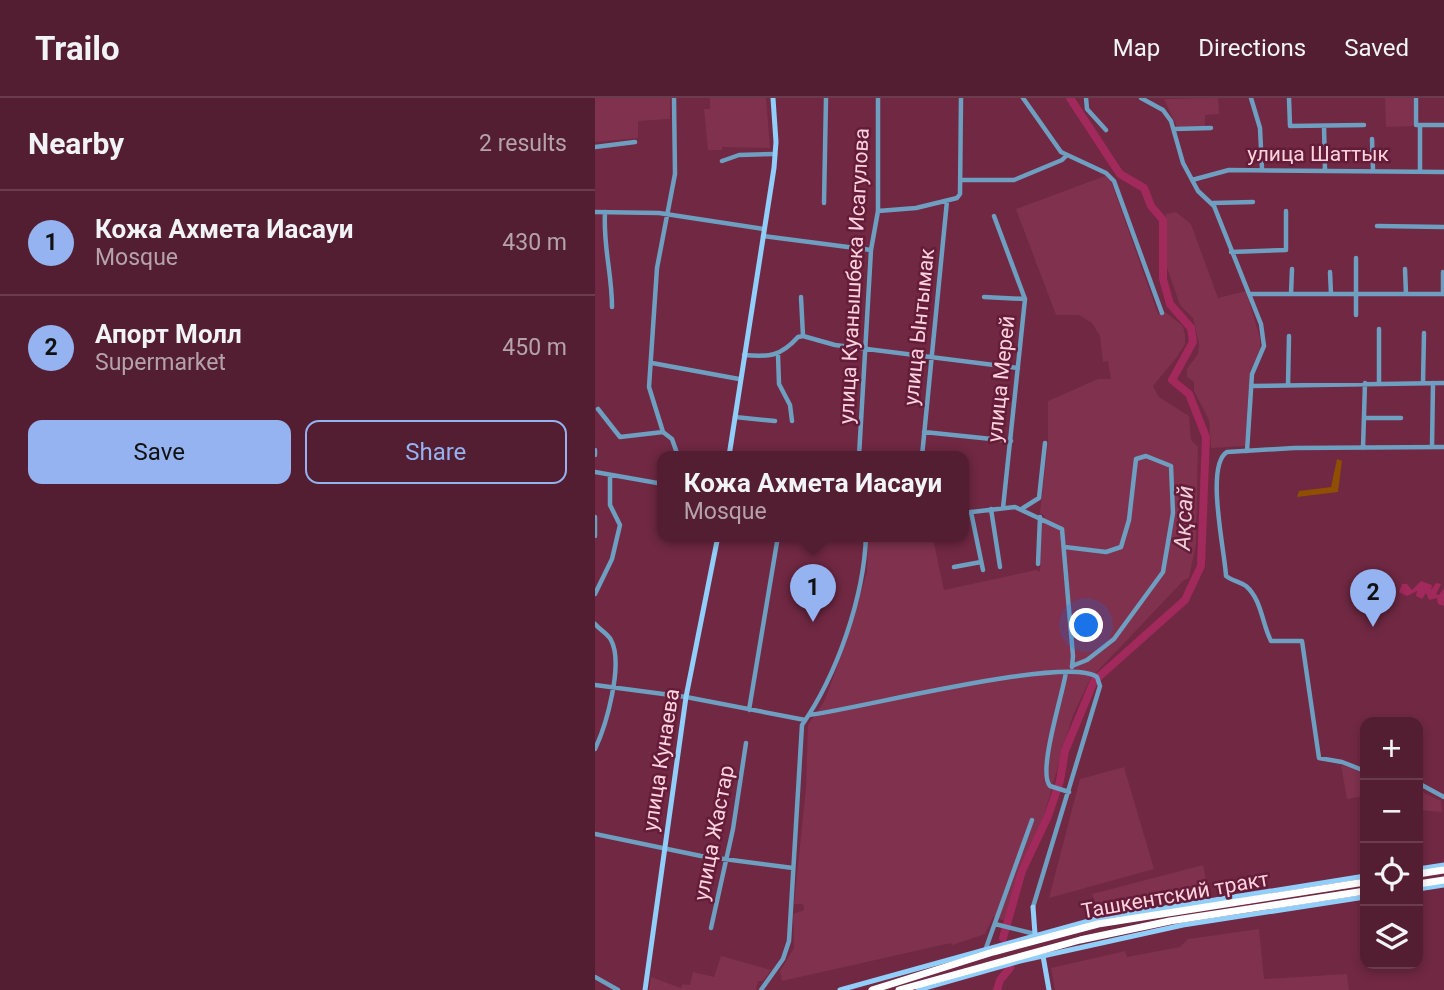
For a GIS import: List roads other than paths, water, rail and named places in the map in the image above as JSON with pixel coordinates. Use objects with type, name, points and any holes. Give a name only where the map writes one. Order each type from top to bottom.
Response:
[{"type":"highway","points":[[1423,871],[1444,868]]},
{"type":"highway","name":"Ташкентский тракт","points":[[872,990],[991,948],[1166,911],[1360,880]]},
{"type":"highway","points":[[1423,883],[1444,880]]},
{"type":"highway","points":[[899,990],[1170,921],[1360,892]]},
{"type":"main road","points":[[730,451],[775,154],[773,98]]},
{"type":"main road","name":"улица Кунаева","points":[[645,990],[686,697],[717,542]]},
{"type":"main road","points":[[840,990],[1035,934],[1157,907],[1360,880]]},
{"type":"main road","points":[[1423,888],[1444,887]]},
{"type":"main road","points":[[918,990],[993,965],[1184,925],[1360,898]]},
{"type":"main road","points":[[1033,907],[1035,934]]},
{"type":"main road","points":[[1043,956],[1049,990]]},
{"type":"street","points":[[674,98],[675,174],[657,268],[650,394],[663,432],[671,439],[676,451]]},
{"type":"street","points":[[824,203],[826,98]]},
{"type":"street","name":"улица Куанышбека Исагулова","points":[[859,451],[871,250],[878,211],[878,98]]},
{"type":"street","points":[[878,211],[916,208],[947,201],[960,194],[961,98]]},
{"type":"street","points":[[1023,98],[1066,156],[1106,173],[1114,181],[1162,313]]},
{"type":"street","points":[[1086,98],[1087,109],[1106,130]]},
{"type":"street","points":[[1141,98],[1168,116],[1180,156],[1198,191],[1212,203],[1251,294],[1264,339],[1251,386],[1247,451]]},
{"type":"street","points":[[1147,102],[1157,98]]},
{"type":"street","points":[[1251,98],[1260,128],[1262,170]]},
{"type":"street","points":[[1289,98],[1290,126],[1364,125]]},
{"type":"street","points":[[1416,98],[1416,125],[1444,125]]},
{"type":"street","points":[[1420,125],[1420,170]]},
{"type":"street","points":[[1324,126],[1325,171]]},
{"type":"street","points":[[1174,129],[1211,128]]},
{"type":"street","points":[[1372,139],[1373,170]]},
{"type":"street","points":[[595,147],[635,142]]},
{"type":"street","points":[[1057,147],[1057,163]]},
{"type":"street","points":[[722,161],[739,155],[775,154]]},
{"type":"street","points":[[961,180],[1014,180],[1057,163],[1066,156]]},
{"type":"street","name":"улица Шаттык","points":[[1192,180],[1229,170],[1444,172]]},
{"type":"street","name":"улица Ынтымак","points":[[922,451],[947,201]]},
{"type":"street","points":[[1212,203],[1253,202]]},
{"type":"street","points":[[1231,252],[1286,250],[1286,211]]},
{"type":"street","points":[[595,212],[667,215],[764,229]]},
{"type":"street","points":[[605,212],[604,246],[612,278],[612,307]]},
{"type":"street","name":"улица Мерей","points":[[994,216],[1025,299],[1003,508]]},
{"type":"street","points":[[1377,226],[1444,227]]},
{"type":"street","points":[[763,236],[871,250]]},
{"type":"street","points":[[1356,258],[1356,315]]},
{"type":"street","points":[[1291,268],[1291,294]]},
{"type":"street","points":[[1405,268],[1406,294]]},
{"type":"street","points":[[1330,272],[1331,294]]},
{"type":"street","points":[[1251,294],[1444,295],[1443,272]]},
{"type":"street","points":[[801,297],[803,336]]},
{"type":"street","points":[[984,297],[1025,299]]},
{"type":"street","points":[[1379,329],[1379,383]]},
{"type":"street","points":[[1423,383],[1424,333]]},
{"type":"street","points":[[1288,385],[1289,335]]},
{"type":"street","points":[[744,355],[778,355],[797,337],[803,336],[866,349],[1019,368]]},
{"type":"street","points":[[778,355],[779,384],[790,405],[792,421]]},
{"type":"street","points":[[652,363],[739,379]]},
{"type":"street","points":[[1363,448],[1365,383]]},
{"type":"street","points":[[1432,447],[1433,383]]},
{"type":"street","points":[[1251,386],[1444,383]]},
{"type":"street","points":[[598,409],[620,437],[663,432]]},
{"type":"street","points":[[734,417],[775,421]]},
{"type":"street","points":[[1364,418],[1401,418]]},
{"type":"street","points":[[924,432],[1011,441]]},
{"type":"street","points":[[1022,508],[1039,498],[1045,443]]},
{"type":"street","points":[[1360,769],[1342,762],[1319,758],[1302,641],[1271,641],[1264,617],[1252,594],[1244,584],[1226,576],[1217,502],[1217,465],[1223,454],[1247,451],[1444,447]]},
{"type":"street","points":[[595,450],[595,455]]},
{"type":"street","points":[[1065,547],[1106,552],[1121,547],[1129,520],[1136,459],[1146,456],[1171,466],[1173,513],[1163,572],[1114,639],[1070,670]]},
{"type":"street","points":[[595,472],[657,483]]},
{"type":"street","points":[[595,594],[612,559],[620,525],[610,505],[610,476]]},
{"type":"street","points":[[983,570],[971,512],[1022,508],[1062,528],[1070,670],[1046,766],[1046,779],[1050,786],[1069,792]]},
{"type":"street","points":[[991,509],[1000,567]]},
{"type":"street","points":[[595,517],[595,536]]},
{"type":"street","points":[[1038,564],[1040,517]]},
{"type":"street","points":[[749,710],[777,542]]},
{"type":"street","points":[[761,990],[787,950],[801,733],[805,720],[824,691],[839,651],[863,575],[866,542]]},
{"type":"street","points":[[954,567],[981,562]]},
{"type":"street","points":[[595,624],[610,638],[615,663],[613,686],[595,749]]},
{"type":"street","points":[[809,715],[850,710],[949,687],[1038,671],[1070,670],[1093,673],[1100,682],[1033,907]]},
{"type":"street","points":[[595,685],[686,697],[805,720]]},
{"type":"street","name":"улица Жастар","points":[[711,928],[746,743]]},
{"type":"street","points":[[1423,786],[1444,797]]},
{"type":"street","points":[[991,948],[1032,820]]},
{"type":"street","points":[[595,834],[726,860],[793,868]]},
{"type":"street","points":[[998,925],[1035,934]]},
{"type":"street","points":[[595,977],[618,990]]},
{"type":"waterway","name":"Ақсай","points":[[1003,938],[1022,871],[1048,816],[1060,781],[1065,751],[1094,681],[1185,600],[1201,566],[1206,437],[1189,394],[1172,380],[1193,342],[1191,328],[1170,304],[1163,279],[1163,220],[1151,206],[1144,188],[1120,174],[1070,98]]},
{"type":"waterway","name":"Ақсай","points":[[997,990],[1000,980],[1010,968]]},
{"type":"place","name":"Кожа Ахмета Иасауи","points":[[813,622]]},
{"type":"place","name":"Апорт Молл","points":[[1373,627]]}]
